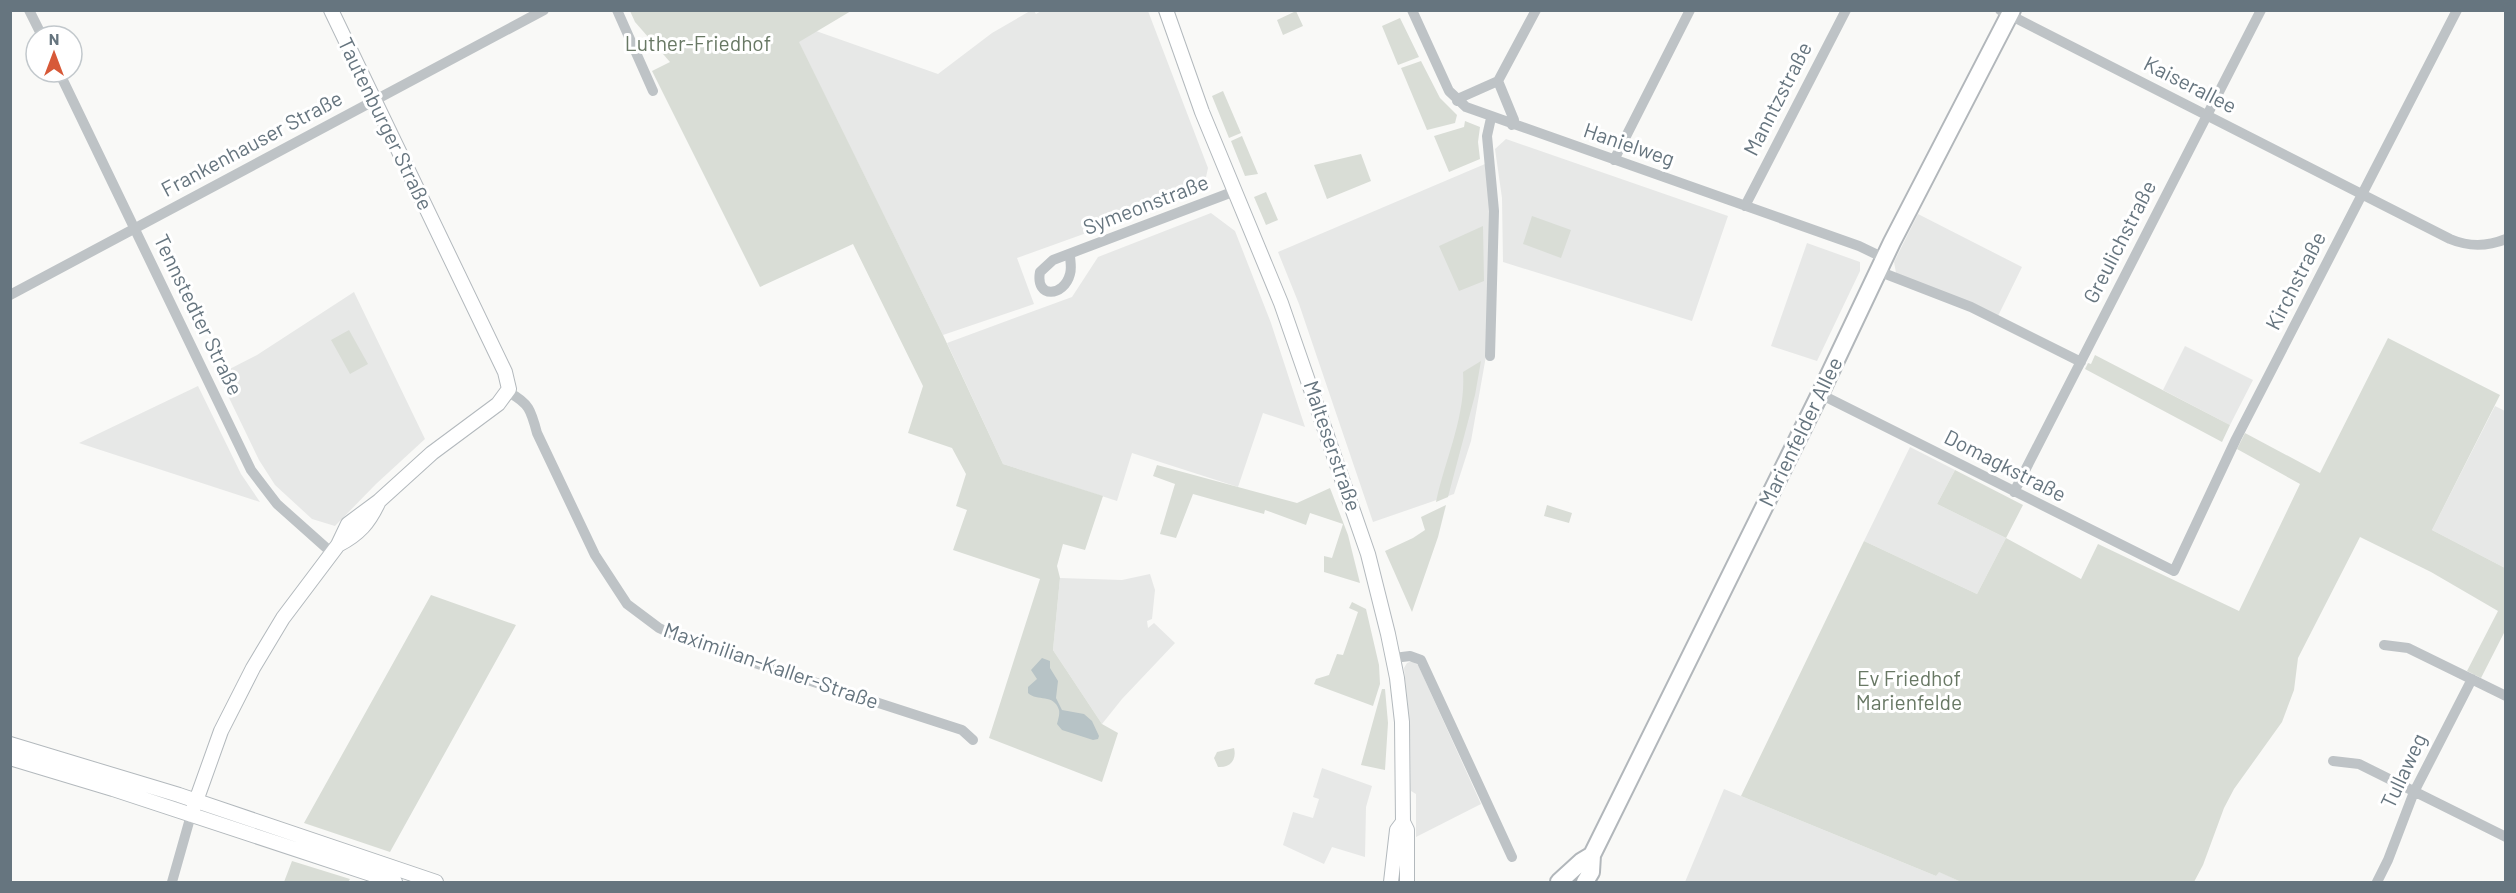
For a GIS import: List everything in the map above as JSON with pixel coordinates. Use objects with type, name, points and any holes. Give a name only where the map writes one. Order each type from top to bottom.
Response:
[{"type":"main road","name":"Tautenburger Straße","points":[[331,10],[507,377],[508,392]]},
{"type":"main road","name":"Malteserstraße","points":[[1166,10],[1202,112],[1281,303],[1354,510],[1373,573],[1394,658],[1402,722],[1403,822]]},
{"type":"main road","name":"Marienfelder Allee","points":[[1585,882],[1591,872],[1592,855],[2007,12]]},
{"type":"main road","points":[[191,815],[221,731],[253,668],[283,618],[335,549],[348,524],[379,501],[432,453],[498,404],[508,392]]},
{"type":"main road","points":[[10,744],[195,801],[436,882]]},
{"type":"main road","points":[[10,758],[395,882]]},
{"type":"main road","points":[[1391,882],[1397,830],[1403,822],[1407,830],[1407,882]]},
{"type":"main road","name":"Marienfelder Allee","points":[[1559,882],[1592,855]]},
{"type":"street","points":[[29,10],[36,24]]},
{"type":"street","name":"Frankenhauser Straße","points":[[10,295],[544,10]]},
{"type":"street","points":[[617,10],[654,91]]},
{"type":"street","points":[[1412,10],[1449,91],[1457,101],[1498,81],[1536,10]]},
{"type":"street","points":[[1614,160],[1690,10]]},
{"type":"street","name":"Manntzstraße","points":[[1745,206],[1846,10]]},
{"type":"street","name":"Greulichstraße","points":[[2014,492],[2261,10]]},
{"type":"street","name":"Kirchstraße","points":[[2174,571],[2236,439],[2457,10]]},
{"type":"street","name":"Kaiserallee","points":[[2007,12],[2462,244],[2478,246],[2505,239]]},
{"type":"street","points":[[1498,81],[1515,120],[1512,125]]},
{"type":"street","name":"Tennstedter Straße","points":[[65,84],[251,470],[277,504],[335,549]]},
{"type":"street","name":"Hanielweg","points":[[1457,101],[1491,118],[1859,246],[1881,264],[2081,362]]},
{"type":"street","points":[[1490,356],[1494,279],[1494,211],[1487,145],[1491,118]]},
{"type":"street","name":"Symeonstraße","points":[[1070,254],[1235,191]]},
{"type":"street","name":"Maximilian-Kaller-Straße","points":[[508,392],[525,401],[533,417],[537,433],[595,555],[629,606],[646,620],[687,641],[955,728],[973,740]]},
{"type":"street","name":"Domagkstraße","points":[[1820,394],[2174,571]]},
{"type":"street","points":[[2384,645],[2408,648],[2505,696]]},
{"type":"street","points":[[1394,658],[1410,656],[1421,660],[1512,857]]},
{"type":"street","name":"Tullaweg","points":[[2377,882],[2388,860],[2414,792],[2472,679]]},
{"type":"street","points":[[2333,761],[2359,764],[2505,837]]},
{"type":"street","points":[[172,882],[191,815]]},
{"type":"shaded area","points":[[1043,10],[1148,11],[1208,168],[1203,191],[1017,258],[1034,304],[943,335],[798,41],[816,31],[938,74],[992,33],[1030,11],[1036,14]]},
{"type":"shaded area","points":[[1506,139],[1728,216],[1692,321],[1503,262],[1502,198],[1495,149]]},
{"type":"shaded area","points":[[1485,164],[1490,214],[1486,356],[1471,441],[1454,494],[1373,522],[1299,304],[1278,252]]},
{"type":"shaded area","points":[[1211,213],[1235,231],[1271,323],[1305,427],[1263,413],[1238,487],[1132,453],[1117,501],[1003,464],[947,343],[1072,297],[1098,257]]},
{"type":"shaded area","points":[[1918,214],[2022,267],[1998,316],[1896,273],[1894,262]]},
{"type":"shaded area","points":[[1807,243],[1860,262],[1860,271],[1817,361],[1771,346]]},
{"type":"shaded area","points":[[354,292],[425,439],[335,526],[312,519],[275,485],[259,460],[218,375],[257,355]]},
{"type":"shaded area","points":[[2185,346],[2253,380],[2230,425],[2163,390]]},
{"type":"shaded area","points":[[198,386],[241,474],[260,502],[79,443]]},
{"type":"shaded area","points":[[2495,406],[2505,411],[2505,568],[2432,530]]},
{"type":"shaded area","points":[[1910,447],[1955,470],[1937,504],[2006,538],[1977,594],[1864,541]]},
{"type":"shaded area","points":[[1150,574],[1155,590],[1152,619],[1147,621],[1148,628],[1154,623],[1175,643],[1122,699],[1102,724],[1053,650],[1060,578],[1122,580]]},
{"type":"shaded area","points":[[1042,658],[1050,661],[1050,668],[1058,681],[1056,698],[1062,710],[1084,714],[1092,721],[1099,736],[1098,739],[1093,740],[1062,730],[1057,724],[1059,712],[1057,705],[1053,701],[1028,693],[1028,687],[1037,679],[1031,670]]},
{"type":"shaded area","points":[[1412,661],[1418,665],[1481,804],[1416,837],[1416,794],[1411,791],[1410,730],[1404,668]]},
{"type":"shaded area","points":[[1322,768],[1372,786],[1366,807],[1365,857],[1332,847],[1324,864],[1283,845],[1293,812],[1313,818],[1319,799],[1313,797]]},
{"type":"shaded area","points":[[1724,789],[1936,876],[1938,871],[1961,882],[1685,882]]},
{"type":"green space","name":"Luther-Friedhof","points":[[630,11],[851,11],[799,42],[943,335],[1003,464],[1103,496],[1085,550],[1063,544],[1057,566],[1060,578],[1053,650],[1102,724],[1118,733],[1102,782],[989,738],[1040,579],[953,550],[967,510],[956,506],[966,474],[952,448],[908,433],[923,386],[853,244],[760,287],[652,71],[670,62],[635,22]]},
{"type":"green space","points":[[1296,11],[1303,26],[1283,35],[1277,20]]},
{"type":"green space","points":[[1400,18],[1419,57],[1398,65],[1382,26]]},
{"type":"green space","points":[[1421,61],[1440,98],[1457,115],[1455,123],[1427,130],[1401,68]]},
{"type":"green space","points":[[1223,91],[1241,133],[1229,138],[1212,96]]},
{"type":"green space","points":[[1465,121],[1480,127],[1478,142],[1480,159],[1449,172],[1434,136],[1464,127]]},
{"type":"green space","points":[[1242,136],[1258,174],[1245,176],[1231,141]]},
{"type":"green space","points":[[1361,154],[1371,181],[1327,199],[1314,165]]},
{"type":"green space","points":[[1266,192],[1278,220],[1266,225],[1254,197]]},
{"type":"green space","points":[[1532,216],[1571,230],[1561,258],[1523,244]]},
{"type":"green space","points":[[1483,226],[1484,281],[1459,291],[1439,246]]},
{"type":"green space","points":[[349,330],[368,364],[350,374],[331,340]]},
{"type":"green space","name":"Ev Friedhof Marienfelde","points":[[2388,338],[2500,395],[2432,530],[2505,568],[2505,631],[2481,678],[2467,671],[2498,611],[2431,572],[2360,537],[2298,658],[2294,690],[2282,722],[2234,789],[2194,882],[1961,882],[1939,872],[1936,876],[1741,796],[1864,541],[1977,594],[2006,538],[2081,579],[2098,544],[2239,611],[2300,484],[2237,449],[2245,433],[2320,473]]},
{"type":"green space","points":[[2095,355],[2230,425],[2222,442],[2085,369],[2088,363],[2091,364]]},
{"type":"green space","points":[[1481,361],[1475,395],[1448,497],[1436,502],[1458,422],[1463,372]]},
{"type":"green space","points":[[1157,465],[1297,503],[1330,488],[1348,535],[1360,583],[1324,572],[1324,556],[1332,558],[1343,524],[1310,513],[1306,525],[1265,510],[1264,514],[1193,494],[1176,538],[1160,534],[1175,484],[1153,476]]},
{"type":"green space","points":[[1955,470],[2023,505],[2006,538],[1937,504]]},
{"type":"green space","points":[[1446,505],[1438,537],[1412,612],[1385,551],[1425,530],[1421,517]]},
{"type":"green space","points":[[1547,505],[1572,513],[1569,523],[1544,516]]},
{"type":"green space","points":[[431,595],[516,625],[390,852],[304,823]]},
{"type":"green space","points":[[1352,602],[1366,609],[1379,665],[1380,684],[1373,706],[1314,684],[1316,679],[1329,675],[1337,654],[1343,655],[1358,612],[1349,608]]},
{"type":"green space","points":[[1382,689],[1385,689],[1388,723],[1385,770],[1361,765]]},
{"type":"green space","points":[[1234,748],[1232,762],[1229,765],[1218,767],[1214,758],[1217,752]]},
{"type":"green space","points":[[292,861],[350,879],[348,882],[284,882]]}]
